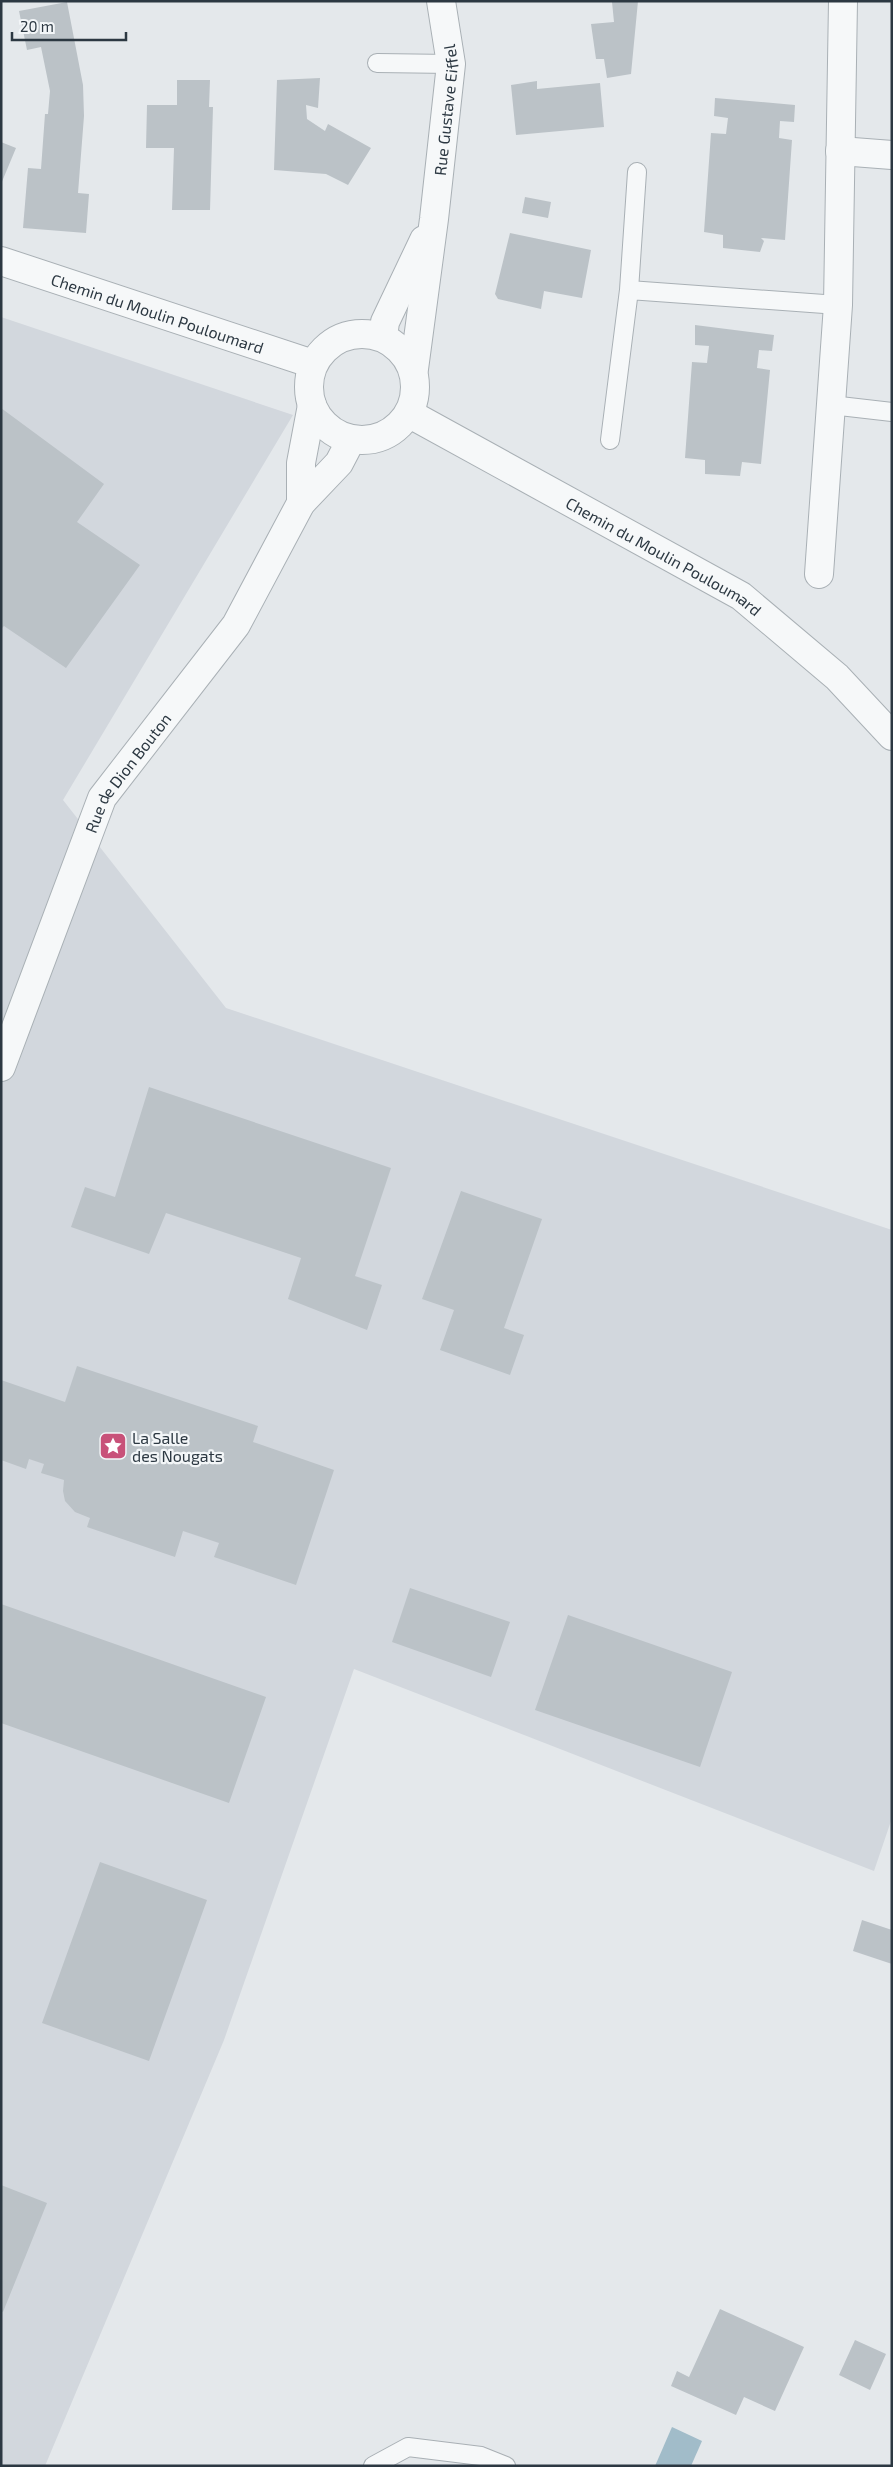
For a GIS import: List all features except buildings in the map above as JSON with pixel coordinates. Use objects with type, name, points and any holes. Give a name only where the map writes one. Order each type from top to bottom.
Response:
[{"type":"street","name":"Rue Gustave Eiffel","points":[[414,369],[434,219],[451,64],[441,1]]},
{"type":"street","points":[[819,574],[838,305],[843,1]]},
{"type":"street","points":[[840,151],[892,155]]},
{"type":"street","name":"Rue Gustave Eiffel","points":[[383,337],[385,322],[434,219]]},
{"type":"street","name":"Chemin du Moulin Pouloumard","points":[[1,262],[313,364]]},
{"type":"street","points":[[367,333],[383,337],[402,350],[414,369],[416,392],[410,414],[399,427],[385,436],[368,441],[351,440],[323,424],[312,405],[309,396],[309,380],[313,364],[322,351],[335,341],[350,334],[367,333]]},
{"type":"street","name":"Rue de Dion Bouton","points":[[301,503],[301,463],[312,405]]},
{"type":"street","name":"Chemin du Moulin Pouloumard","points":[[410,414],[741,596],[837,677],[892,736]]},
{"type":"street","name":"Rue de Dion Bouton","points":[[1,1067],[102,798],[236,625],[301,503],[338,463],[351,440]]},
{"type":"lane","points":[[378,63],[451,64]]},
{"type":"lane","points":[[610,440],[628,290],[637,172]]},
{"type":"lane","points":[[628,290],[838,305]]},
{"type":"lane","points":[[831,405],[892,412]]},
{"type":"lane","points":[[373,2466],[408,2447],[481,2456],[506,2466]]},
{"type":"shaded area","points":[[1,317],[293,415],[63,800],[226,1008],[892,1230],[892,1818],[874,1871],[354,1669],[224,2040],[45,2466],[1,2466]]},
{"type":"water","points":[[672,2427],[702,2441],[691,2466],[655,2466]]},
{"type":"place","name":"La Salle des Nougats","points":[[113,1446]]}]
